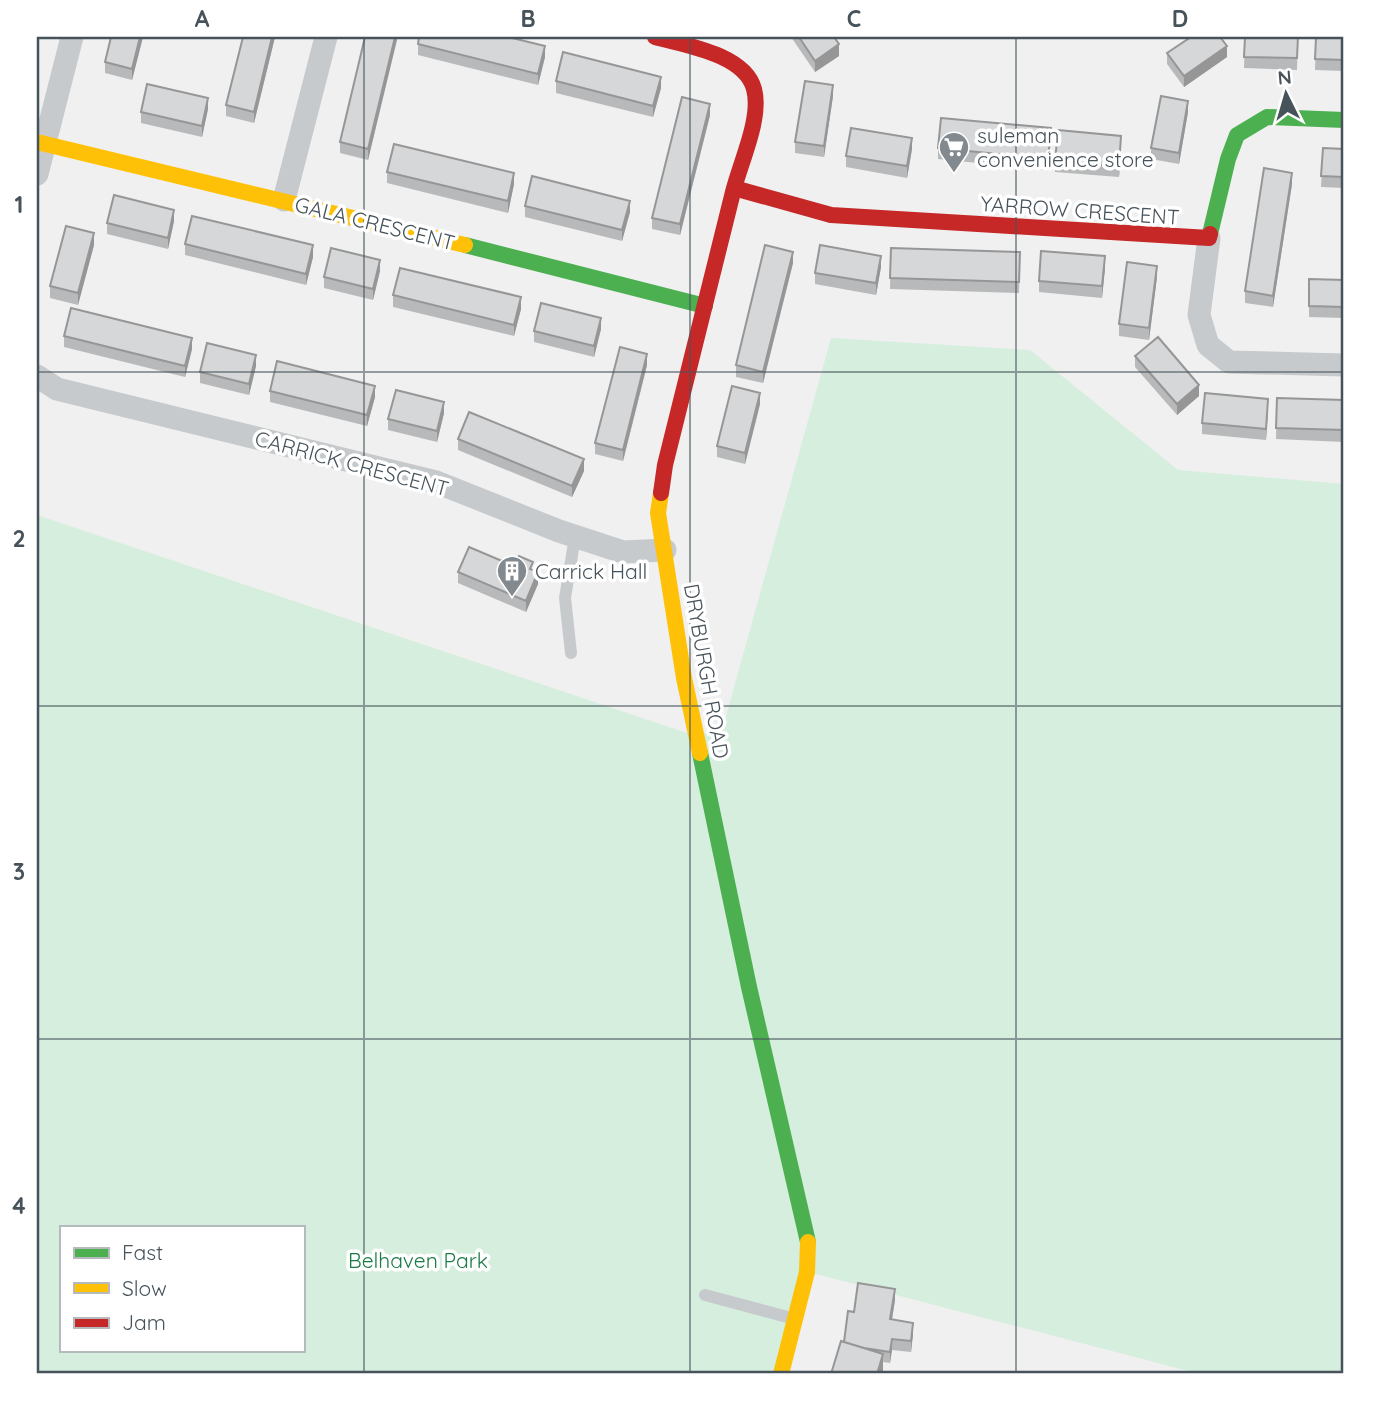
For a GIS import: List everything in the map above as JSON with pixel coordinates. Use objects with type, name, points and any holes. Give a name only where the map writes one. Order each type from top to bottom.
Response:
[{"type":"street","points":[[37,174],[41,143],[72,37]]},
{"type":"street","points":[[284,200],[326,37]]},
{"type":"street","name":"DRYBURGH ROAD","points":[[656,37],[702,49],[735,62],[754,87],[755,114],[665,465],[658,513],[684,678],[749,987],[808,1242],[807,1272],[781,1374]]},
{"type":"street","name":"YARROW CRESCENT","points":[[734,188],[831,215],[1209,239],[1228,159],[1237,135],[1267,117],[1344,120]]},
{"type":"street","name":"GALA CRESCENT","points":[[41,143],[284,200],[705,306]]},
{"type":"street","points":[[1209,239],[1199,315],[1208,345],[1228,362],[1344,365]]},
{"type":"street","name":"CARRICK CRESCENT","points":[[37,376],[57,389],[436,482],[575,537],[623,552],[665,550]]},
{"type":"lane","points":[[571,653],[565,598],[575,537]]},
{"type":"lane","points":[[705,1294],[795,1319]]},
{"type":"green space","name":"Belhaven Park","points":[[831,338],[1030,350],[1178,470],[1344,484],[1344,1374],[1200,1374],[808,1272],[781,1374],[37,1374],[37,515],[696,736],[723,727]]},
{"type":"building","points":[[111,37],[140,37],[132,69],[105,62]]},
{"type":"building","points":[[243,37],[272,37],[254,112],[226,105]]},
{"type":"building","points":[[365,37],[395,37],[368,149],[340,142]]},
{"type":"building","points":[[419,37],[508,37],[545,46],[538,74],[418,44]]},
{"type":"building","points":[[799,37],[834,37],[839,44],[815,61]]},
{"type":"building","points":[[1191,37],[1220,37],[1227,46],[1184,76],[1167,53]]},
{"type":"building","points":[[1245,37],[1298,37],[1297,58],[1244,57]]},
{"type":"building","points":[[1316,37],[1344,37],[1344,60],[1315,59]]},
{"type":"building","points":[[563,52],[661,77],[653,106],[556,81]]},
{"type":"building","points":[[805,81],[833,85],[824,146],[795,142]]},
{"type":"building","points":[[147,84],[208,98],[202,126],[141,112]]},
{"type":"building","points":[[1161,96],[1188,101],[1179,153],[1151,148]]},
{"type":"building","points":[[682,97],[710,104],[680,224],[652,218]]},
{"type":"building","points":[[941,118],[1051,128],[1048,159],[938,148]]},
{"type":"building","points":[[851,128],[912,138],[907,166],[846,156]]},
{"type":"building","points":[[1058,130],[1121,136],[1119,166],[1055,161]]},
{"type":"building","points":[[394,144],[514,173],[508,201],[387,172]]},
{"type":"building","points":[[1323,148],[1344,149],[1344,177],[1321,176]]},
{"type":"building","points":[[1264,168],[1292,173],[1273,296],[1245,291]]},
{"type":"building","points":[[532,176],[630,201],[622,230],[525,206]]},
{"type":"building","points":[[114,195],[174,210],[168,238],[107,223]]},
{"type":"building","points":[[192,216],[313,245],[306,274],[185,244]]},
{"type":"building","points":[[66,226],[94,233],[78,293],[50,286]]},
{"type":"building","points":[[765,245],[793,252],[763,372],[736,365]]},
{"type":"building","points":[[820,245],[881,256],[876,283],[815,273]]},
{"type":"building","points":[[331,248],[380,260],[373,289],[324,277]]},
{"type":"building","points":[[891,248],[1020,252],[1019,282],[890,278]]},
{"type":"building","points":[[1041,251],[1105,256],[1102,286],[1039,281]]},
{"type":"building","points":[[1127,262],[1157,266],[1149,328],[1119,324]]},
{"type":"building","points":[[400,268],[521,297],[514,325],[393,295]]},
{"type":"building","points":[[1309,279],[1344,280],[1344,307],[1309,306]]},
{"type":"building","points":[[541,303],[601,318],[594,346],[534,331]]},
{"type":"building","points":[[71,308],[192,338],[185,366],[64,336]]},
{"type":"building","points":[[1158,337],[1199,385],[1177,404],[1135,356]]},
{"type":"building","points":[[207,343],[256,355],[249,384],[200,372]]},
{"type":"building","points":[[620,347],[647,354],[623,450],[595,443]]},
{"type":"building","points":[[277,361],[375,386],[367,415],[270,391]]},
{"type":"building","points":[[732,386],[760,393],[745,453],[717,446]]},
{"type":"building","points":[[396,390],[444,402],[437,431],[388,419]]},
{"type":"building","points":[[1205,393],[1268,399],[1266,429],[1202,423]]},
{"type":"building","points":[[1277,398],[1344,400],[1344,430],[1276,428]]},
{"type":"building","points":[[469,412],[584,459],[572,486],[458,439]]},
{"type":"building","name":"Carrick Hall","points":[[469,547],[514,566],[519,556],[533,562],[530,569],[538,572],[526,601],[458,572]]},
{"type":"building","points":[[858,1283],[895,1289],[890,1319],[913,1323],[911,1341],[892,1339],[890,1352],[844,1342],[848,1311],[854,1312]]},
{"type":"building","points":[[841,1341],[883,1354],[877,1374],[831,1374]]},
{"type":"traffic: fast","points":[[1210,234],[1228,159],[1237,135],[1267,117],[1344,120]]},
{"type":"traffic: fast","points":[[465,245],[705,306]]},
{"type":"traffic: fast","points":[[700,753],[749,987],[808,1242]]},
{"type":"traffic: slow","points":[[37,142],[465,245]]},
{"type":"traffic: slow","points":[[661,493],[658,513],[684,678],[700,753]]},
{"type":"traffic: slow","points":[[781,1374],[807,1272],[808,1242]]},
{"type":"traffic: jam","points":[[655,37],[712,53],[739,67],[748,77],[756,101],[753,127],[724,226],[665,465],[661,493]]},
{"type":"traffic: jam","points":[[734,188],[831,215],[1209,238],[1210,234]]},
{"type":"place","name":"suleman convenience store","points":[[954,174]]},
{"type":"place","name":"Carrick Hall","points":[[512,598]]}]
